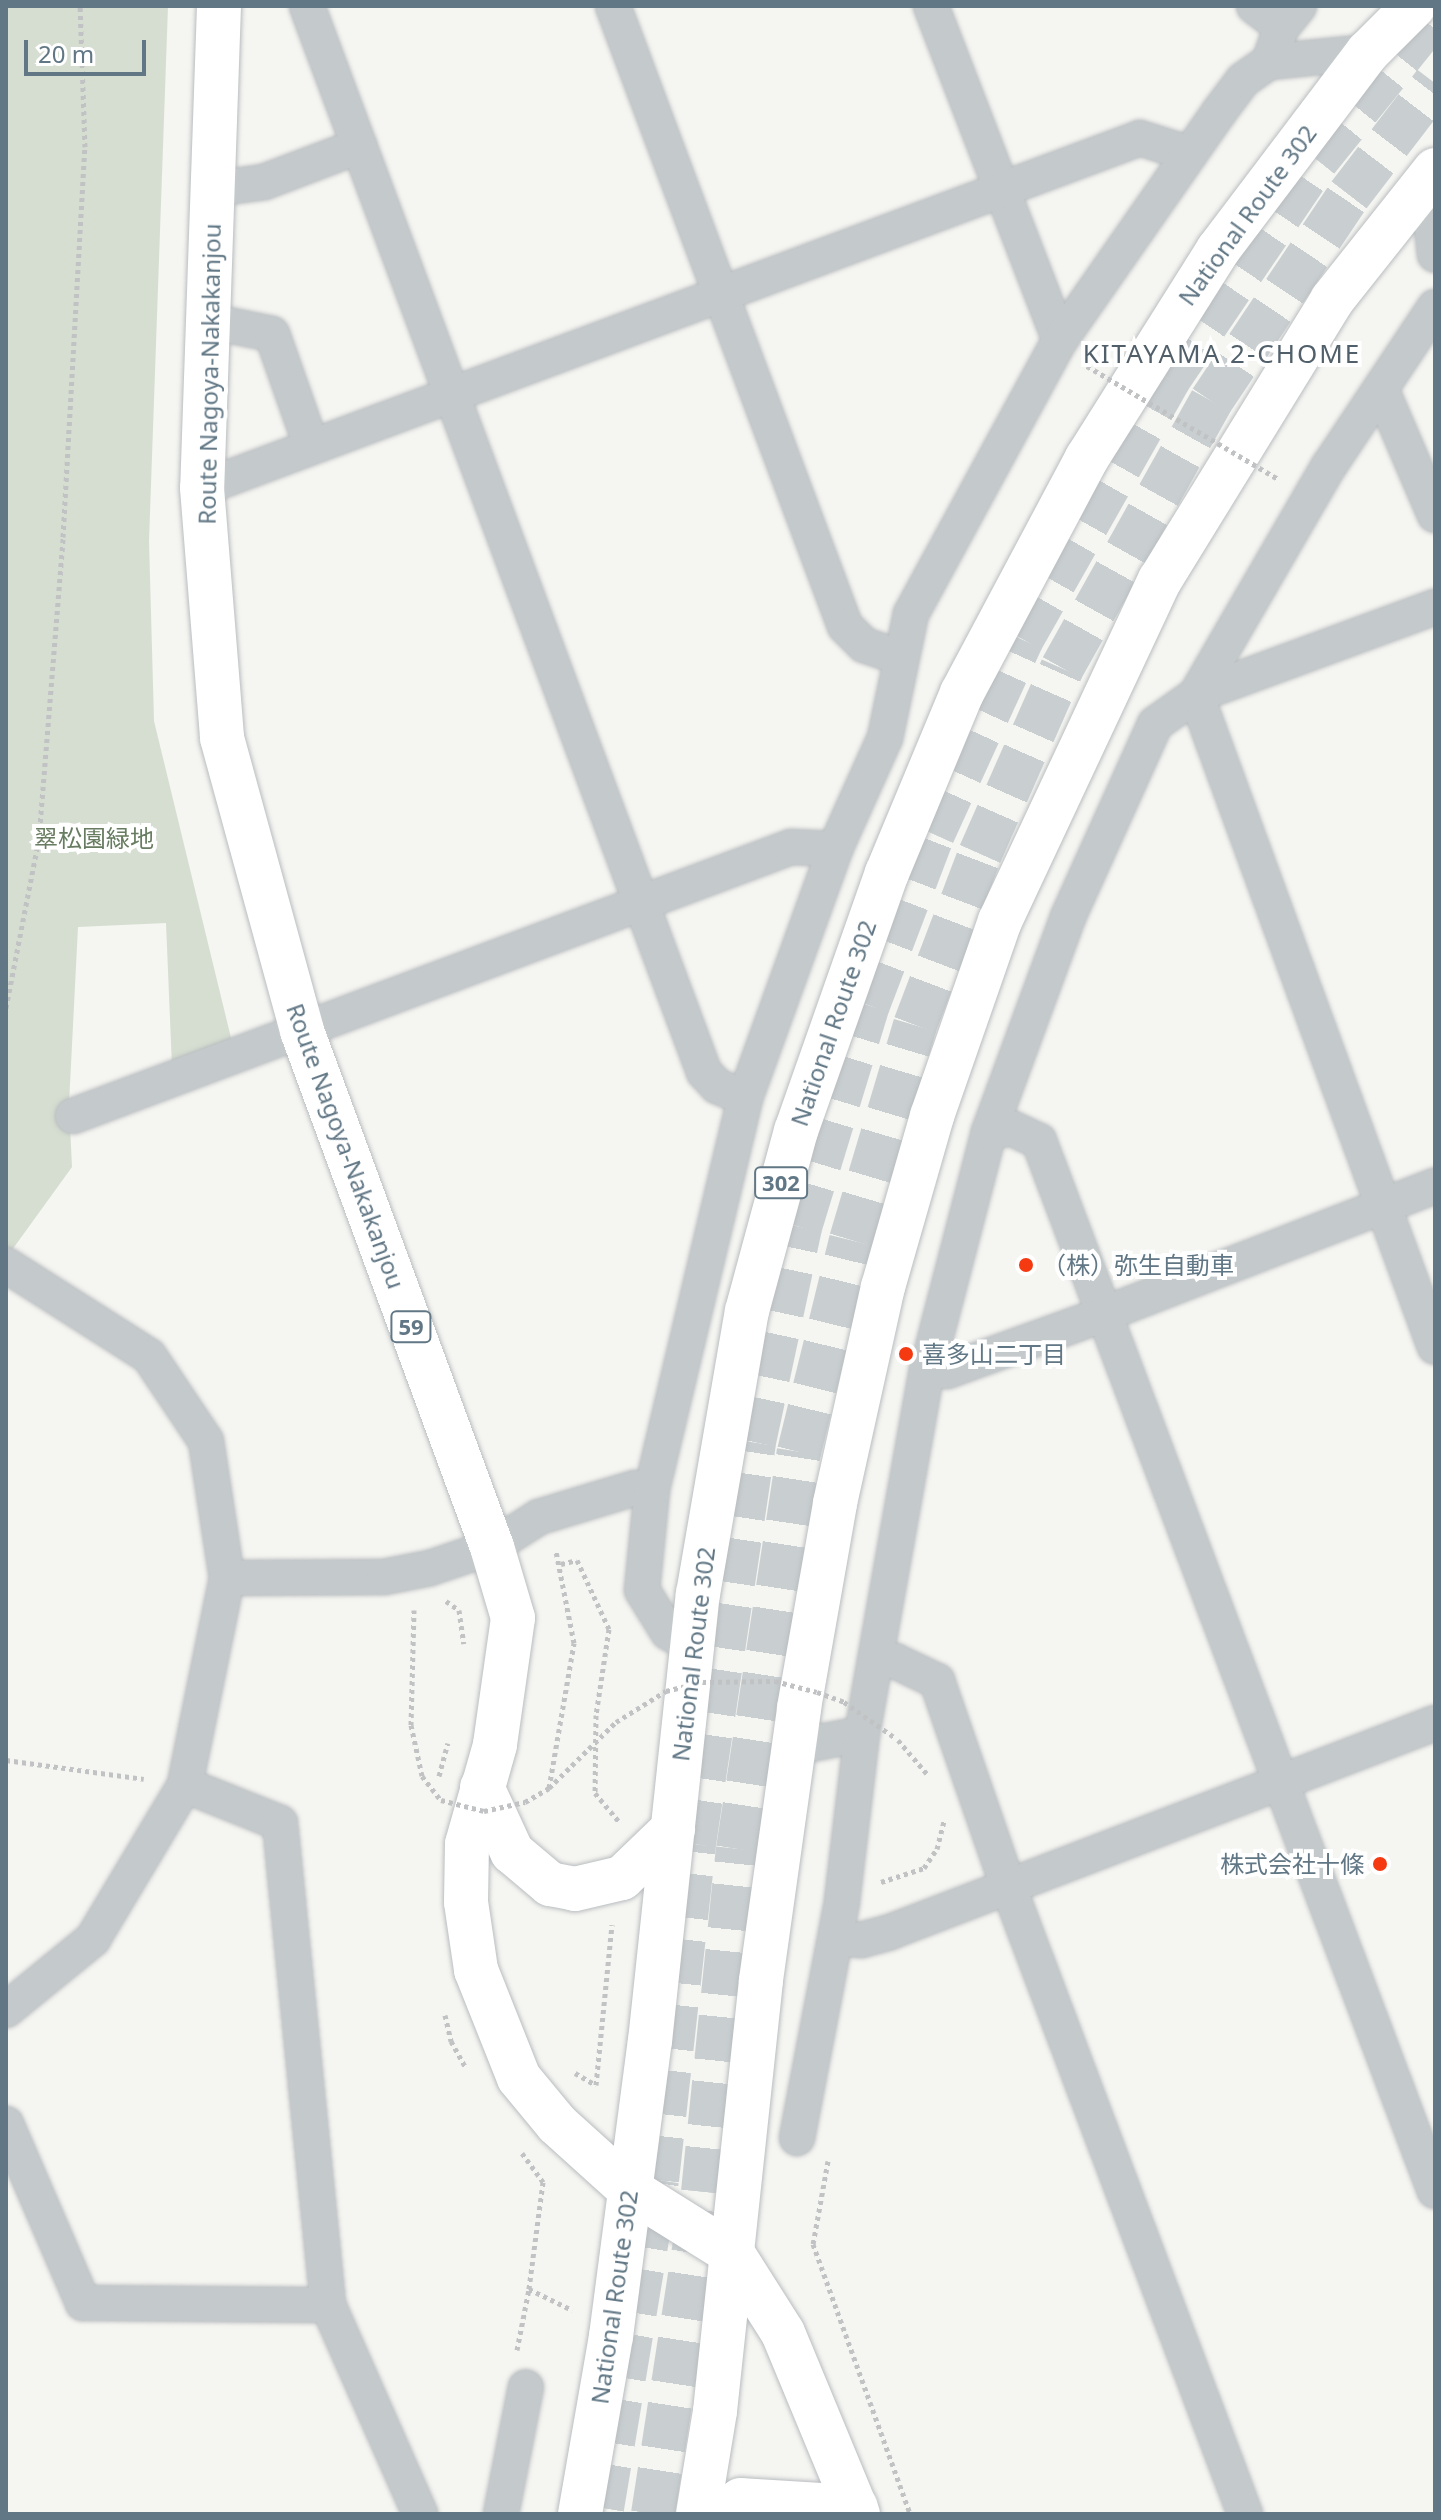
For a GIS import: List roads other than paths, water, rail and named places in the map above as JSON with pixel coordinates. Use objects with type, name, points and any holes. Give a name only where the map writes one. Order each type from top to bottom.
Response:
[{"type":"main road","name":"Route Nagoya-Nakakanjou","points":[[219,6],[202,488],[222,738],[302,1031],[492,1547],[513,1618],[495,1745],[467,1844],[466,1902],[476,1970],[519,2078],[557,2124],[629,2189],[733,2254],[783,2333],[857,2511]]},
{"type":"main road","name":"National Route 302","points":[[580,2514],[611,2336],[673,1829],[691,1645],[728,1406],[772,1212],[850,972],[962,693],[1087,458],[1162,332],[1244,213],[1368,52],[1414,6]]},
{"type":"main road","points":[[698,2514],[733,2254],[761,1980],[835,1503],[883,1287],[932,1116],[1000,921],[1160,580],[1332,300],[1431,175]]},
{"type":"main road","points":[[482,1787],[512,1852],[550,1884],[575,1889],[622,1878],[673,1829]]},
{"type":"main road","points":[[720,2514],[741,2500],[857,2511]]},
{"type":"street","points":[[307,6],[449,398],[704,1072],[717,1086],[745,1098]]},
{"type":"street","points":[[613,6],[845,626],[864,645],[899,657]]},
{"type":"street","points":[[931,6],[1060,340]]},
{"type":"street","points":[[1254,6],[1291,16],[1269,62]]},
{"type":"street","points":[[691,1645],[668,1632],[642,1590],[652,1489],[745,1098],[835,849],[885,738],[899,657],[911,614],[1060,340],[1187,153],[1243,80],[1269,62],[1368,52]]},
{"type":"street","points":[[202,488],[1140,138],[1187,153]]},
{"type":"street","points":[[213,189],[264,182],[359,146]]},
{"type":"street","points":[[1431,175],[1435,255]]},
{"type":"street","points":[[1196,695],[1329,466],[1435,307]]},
{"type":"street","points":[[208,321],[272,334],[311,445]]},
{"type":"street","points":[[1381,389],[1435,515]]},
{"type":"street","points":[[797,2138],[849,1939],[881,1736],[886,1661],[927,1370],[989,1132],[1068,917],[1155,724],[1196,695],[1435,607]]},
{"type":"street","points":[[1196,695],[1435,1347]]},
{"type":"street","points":[[73,1116],[791,847],[835,849]]},
{"type":"street","points":[[989,1132],[1011,1128],[1039,1141],[1107,1313],[1435,2191]]},
{"type":"street","points":[[927,1370],[947,1371],[1107,1313],[1435,1186]]},
{"type":"street","points":[[6,2010],[93,1939],[185,1785],[227,1578],[206,1441],[149,1356],[10,1279]]},
{"type":"street","points":[[227,1578],[384,1577],[492,1547],[539,1517],[635,1488],[652,1489]]},
{"type":"street","points":[[886,1661],[937,1681],[1007,1883],[1245,2514]]},
{"type":"street","points":[[849,1939],[1283,1782],[1435,1723]]},
{"type":"street","points":[[795,1747],[881,1736]]},
{"type":"street","points":[[185,1785],[280,1823],[328,2305],[420,2514]]},
{"type":"street","points":[[6,2124],[83,2303],[328,2305]]},
{"type":"street","points":[[501,2514],[520,2372]]},
{"type":"tunnel","points":[[602,2508],[657,2180],[694,1844],[754,1442],[800,1227],[868,1005],[933,834],[1022,639],[1169,379],[1317,160],[1435,14]]},
{"type":"tunnel","points":[[653,2514],[703,2192],[738,1849],[799,1452],[851,1240],[915,1025],[980,854],[1062,668],[1211,401],[1349,195],[1435,83]]},
{"type":"place","name":"（株）弥生自動車","points":[[1026,1265]]},
{"type":"place","name":"喜多山二丁目","points":[[906,1354]]},
{"type":"place","name":"株式会社十條","points":[[1380,1864]]},
{"type":"district","name":"KITAYAMA 2-CHOME","points":[[1222,354]]},
{"type":"park label","name":"翠松園緑地","points":[[94,838]]}]
